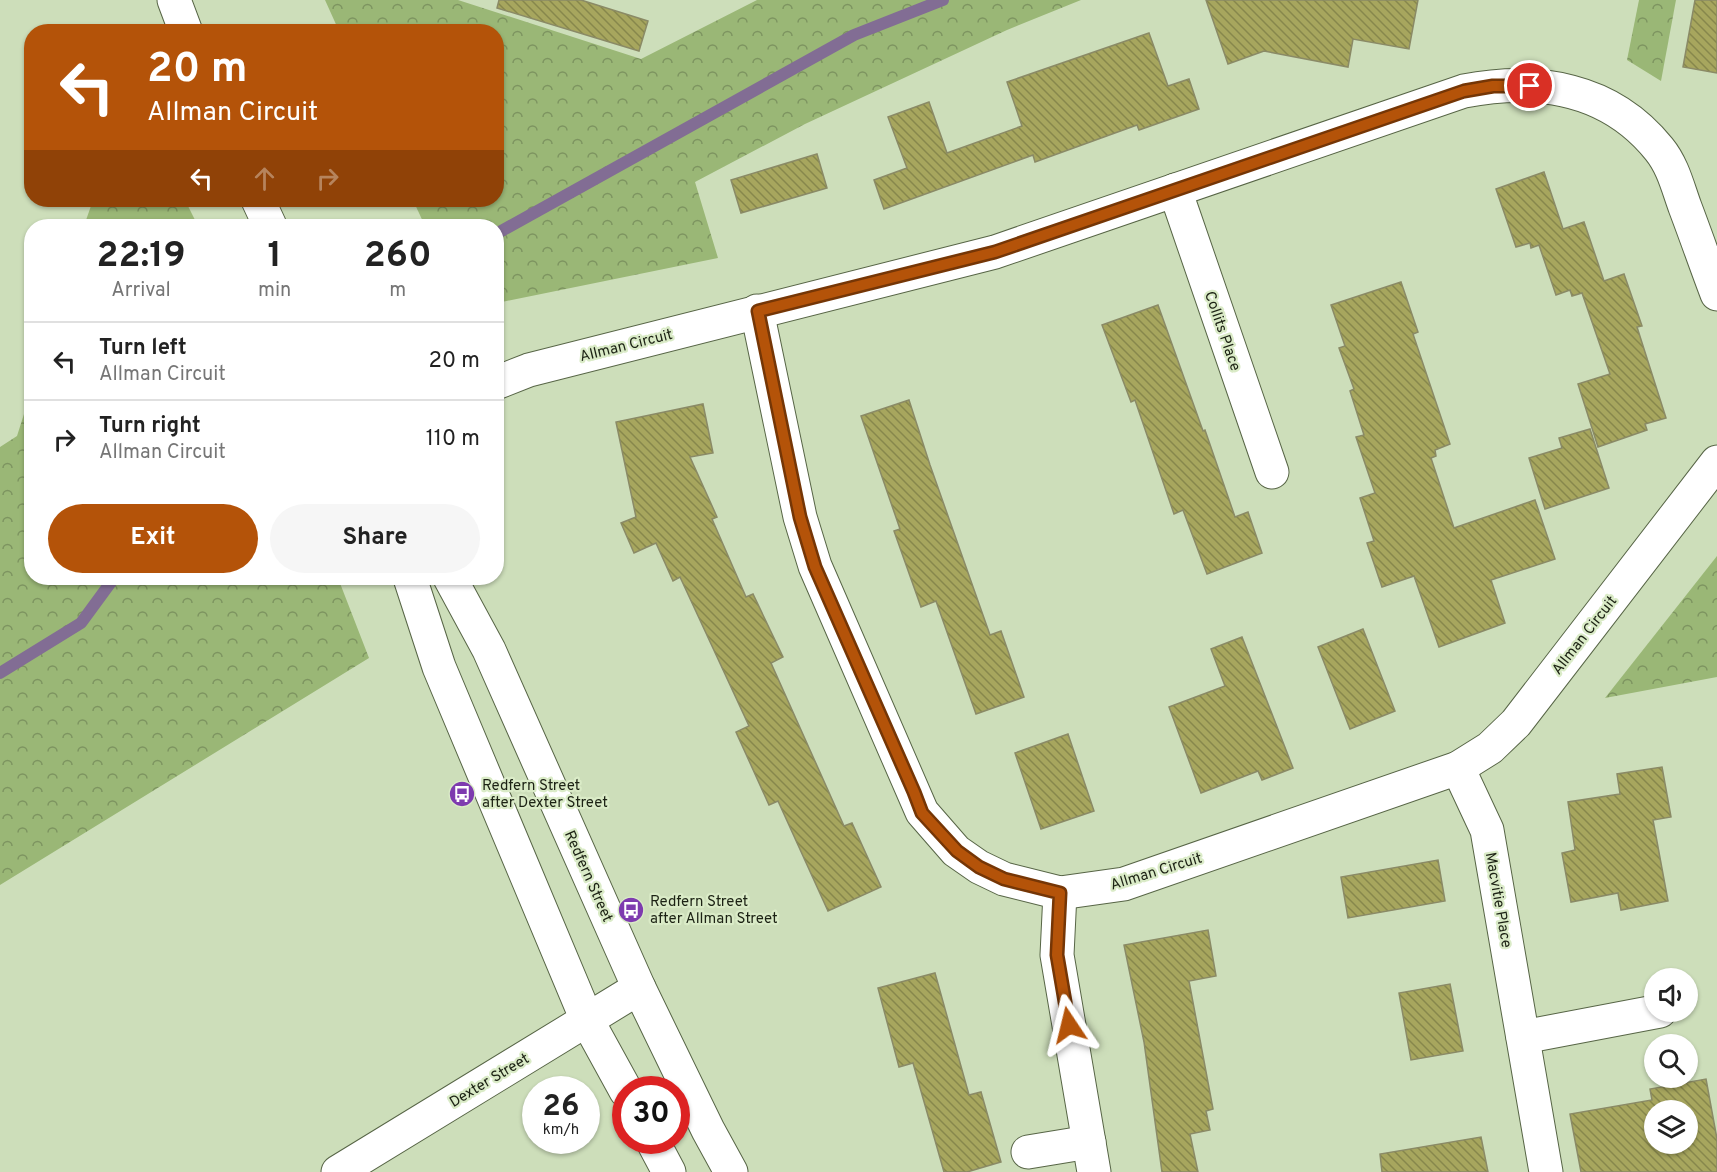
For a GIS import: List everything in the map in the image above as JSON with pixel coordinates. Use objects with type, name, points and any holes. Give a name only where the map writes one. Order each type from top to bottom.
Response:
[{"type":"street","points":[[174,0],[183,24]]},
{"type":"street","name":"Allman Circuit","points":[[504,380],[529,370],[995,252],[1464,91],[1493,86],[1549,87],[1577,92],[1624,115],[1660,150],[1708,238],[1717,294]]},
{"type":"street","name":"Collits Place","points":[[1175,190],[1272,472]]},
{"type":"street","name":"Allman Circuit","points":[[758,311],[800,517],[815,567],[922,813],[957,851],[979,867],[1004,879],[1060,893],[1124,884],[1458,768],[1490,748],[1515,723],[1717,462]]},
{"type":"street","points":[[412,585],[439,667],[587,1020],[618,1076]]},
{"type":"street","name":"Redfern Street","points":[[454,585],[489,650],[639,988],[731,1172]]},
{"type":"street","name":"Macvitie Place","points":[[1458,768],[1487,830],[1546,1172]]},
{"type":"street","points":[[1028,1152],[1092,1157],[1057,955],[1060,893]]},
{"type":"street","name":"Dexter Street","points":[[338,1172],[639,988]]},
{"type":"street","points":[[1523,1037],[1644,1014]]},
{"type":"street","points":[[659,1154],[669,1172]]},
{"type":"green space","points":[[325,0],[458,0],[641,59],[757,0],[1081,0],[1007,30],[805,124],[695,182],[718,258],[504,302],[504,219],[422,219],[416,207],[504,207],[504,24],[336,24]]},
{"type":"green space","points":[[1639,0],[1676,0],[1661,81],[1627,60]]},
{"type":"green space","points":[[91,207],[188,207],[194,219],[86,219]]},
{"type":"green space","points":[[24,414],[24,585],[341,585],[369,658],[0,885],[0,447],[17,436]]},
{"type":"green space","points":[[1717,556],[1717,677],[1605,698]]},
{"type":"building","points":[[499,0],[581,0],[648,21],[639,51],[497,8]]},
{"type":"building","points":[[1206,0],[1418,0],[1409,49],[1353,39],[1348,67],[1264,51],[1228,64]]},
{"type":"building","points":[[1695,0],[1717,0],[1717,73],[1683,67]]},
{"type":"building","points":[[1149,33],[1168,86],[1189,79],[1199,109],[1139,130],[1137,125],[1035,162],[1033,155],[884,209],[874,180],[907,168],[888,117],[929,102],[947,153],[1022,126],[1007,82]]},
{"type":"building","points":[[817,154],[827,188],[741,213],[731,180]]},
{"type":"building","points":[[1544,172],[1563,229],[1584,222],[1604,281],[1624,274],[1642,326],[1637,327],[1666,418],[1645,424],[1647,430],[1598,447],[1578,384],[1610,374],[1582,293],[1572,296],[1570,290],[1556,295],[1539,245],[1531,248],[1530,243],[1516,247],[1496,189]]},
{"type":"building","points":[[1401,282],[1418,332],[1413,334],[1450,444],[1435,450],[1436,456],[1431,458],[1454,528],[1535,500],[1555,559],[1491,580],[1505,623],[1439,647],[1414,576],[1382,587],[1367,543],[1374,541],[1360,498],[1375,493],[1356,437],[1364,435],[1350,391],[1354,389],[1339,348],[1345,346],[1331,305]]},
{"type":"building","points":[[1158,305],[1235,517],[1248,512],[1262,553],[1207,574],[1183,510],[1174,514],[1135,400],[1131,402],[1102,325]]},
{"type":"building","points":[[909,400],[990,635],[1001,631],[1024,697],[976,714],[936,601],[921,607],[894,531],[900,529],[861,416]]},
{"type":"building","points":[[703,404],[713,453],[690,457],[717,517],[712,519],[746,597],[753,594],[783,657],[771,663],[844,826],[852,823],[881,887],[828,911],[778,801],[769,805],[736,732],[749,726],[680,577],[673,581],[656,543],[634,553],[621,523],[636,517],[616,422]]},
{"type":"building","points":[[1590,429],[1609,488],[1545,509],[1529,458],[1562,448],[1559,438]]},
{"type":"building","points":[[1363,629],[1395,711],[1350,729],[1318,647]]},
{"type":"building","points":[[1242,637],[1293,768],[1262,780],[1258,771],[1201,793],[1169,707],[1225,686],[1211,649]]},
{"type":"building","points":[[1068,734],[1094,811],[1041,829],[1015,753]]},
{"type":"building","points":[[1662,767],[1671,817],[1653,820],[1668,901],[1621,910],[1618,893],[1571,902],[1562,853],[1575,850],[1568,802],[1620,794],[1617,774]]},
{"type":"building","points":[[1438,860],[1445,901],[1348,918],[1341,877]]},
{"type":"building","points":[[1208,930],[1216,976],[1189,981],[1213,1109],[1206,1111],[1210,1130],[1190,1134],[1198,1172],[1162,1172],[1144,1042],[1124,945]]},
{"type":"building","points":[[935,973],[969,1095],[981,1092],[1001,1162],[967,1172],[944,1172],[913,1063],[899,1067],[878,988]]},
{"type":"building","points":[[1450,984],[1463,1051],[1411,1060],[1399,993]]},
{"type":"building","points":[[1706,1079],[1717,1139],[1717,1172],[1581,1172],[1570,1114],[1644,1101],[1644,1154],[1698,1154],[1698,1100],[1652,1100],[1650,1089],[1698,1088],[1698,1080]]},
{"type":"building","points":[[1481,1137],[1488,1172],[1382,1172],[1380,1154]]},
{"type":"waterway","points":[[504,230],[854,35],[943,0]]},
{"type":"waterway","points":[[0,673],[81,623],[109,585]]},
{"type":"place","name":"Redfern Street after Dexter Street","points":[[462,794]]},
{"type":"place","name":"Redfern Street after Allman Street","points":[[631,910]]},
{"type":"route","points":[[1069,1025],[1057,955],[1060,893],[1004,879],[979,867],[957,851],[922,813],[815,567],[800,517],[758,311],[995,252],[1464,91],[1493,86],[1530,86]]}]
